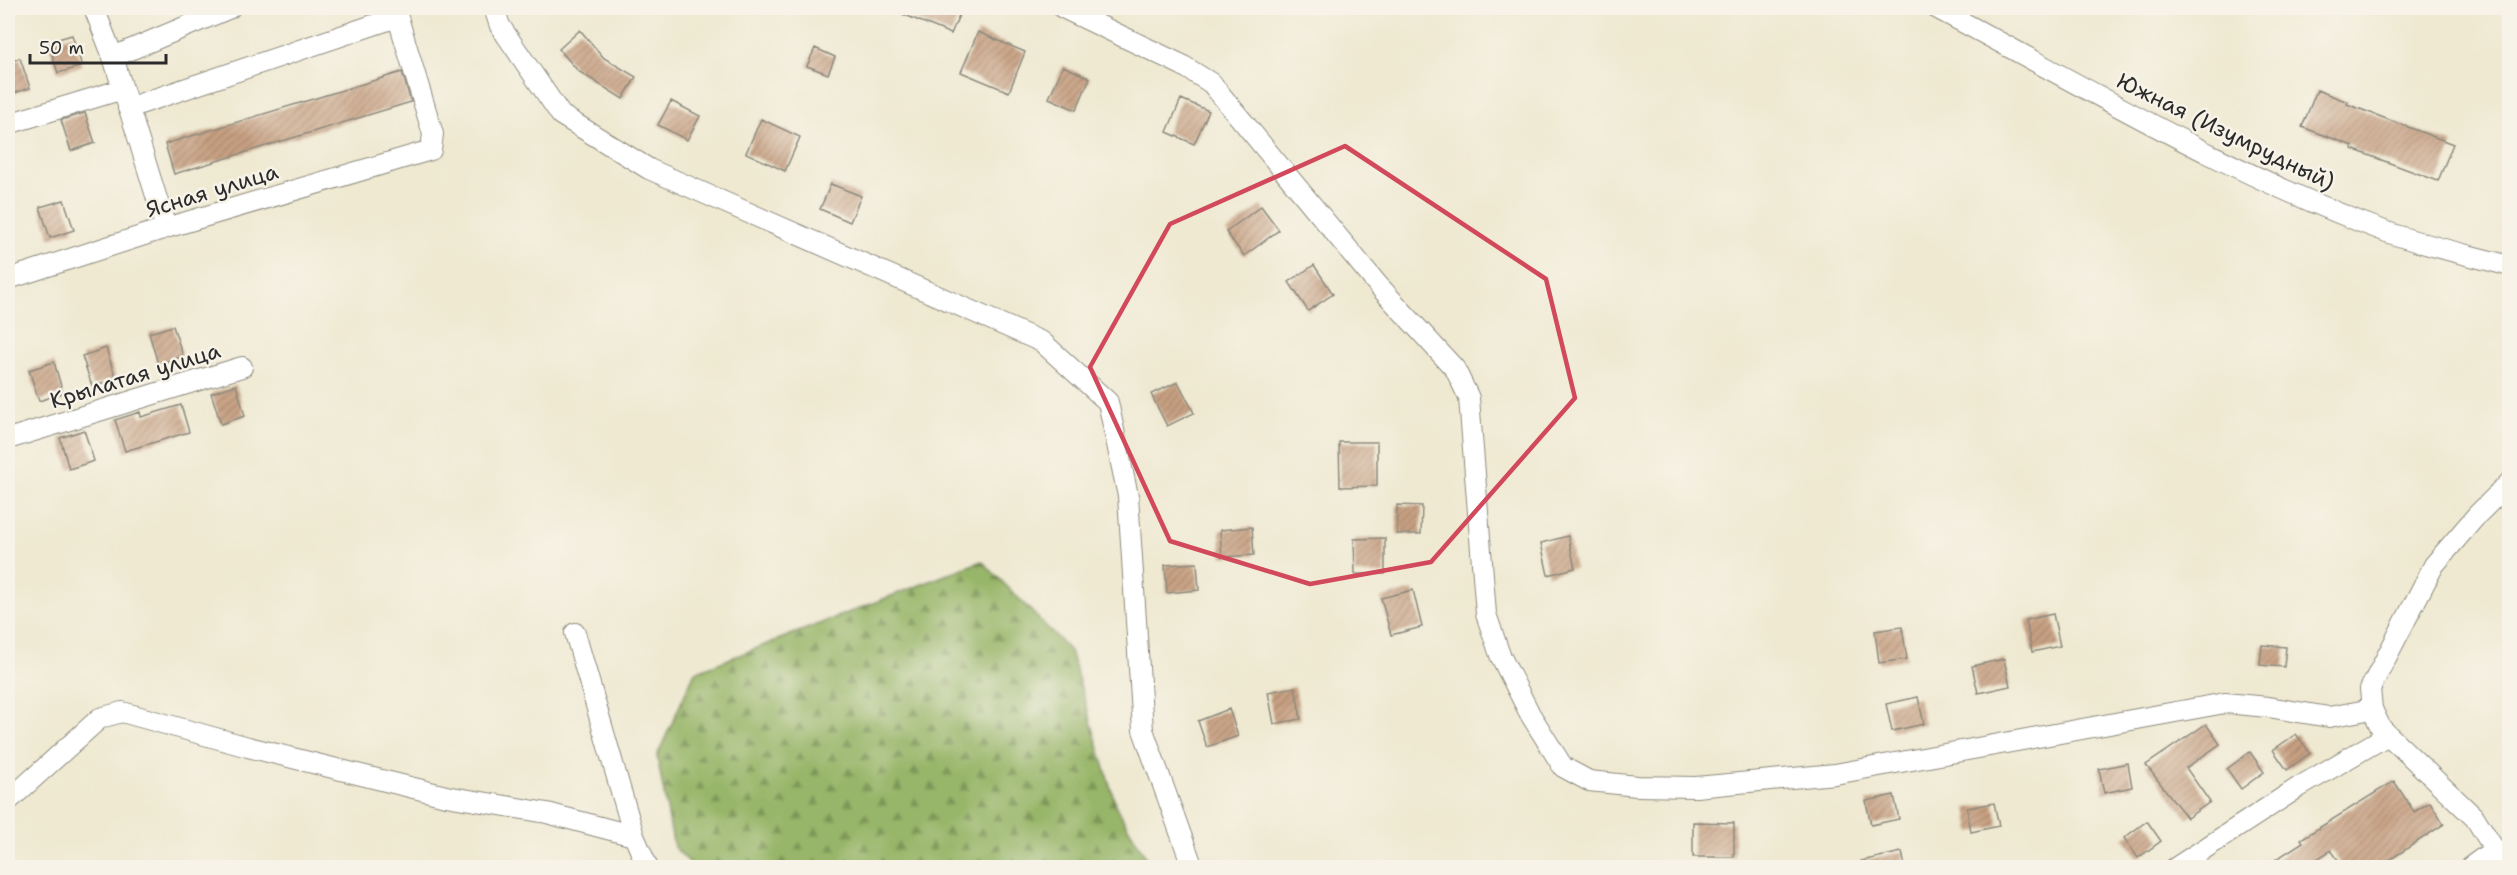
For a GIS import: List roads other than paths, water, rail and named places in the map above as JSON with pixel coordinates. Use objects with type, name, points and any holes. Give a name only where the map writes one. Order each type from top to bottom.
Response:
[{"type":"street","points":[[94,8],[113,57],[166,228]]},
{"type":"street","points":[[113,57],[230,8]]},
{"type":"street","points":[[494,8],[500,26],[561,116],[649,169],[1042,342],[1108,402],[1128,496],[1143,730],[1193,867]]},
{"type":"street","points":[[1063,8],[1182,65],[1210,83],[1378,285],[1455,369],[1469,398],[1486,614],[1500,655],[1530,714],[1563,767],[1589,781],[1637,786],[1696,787],[1835,774],[2225,703],[2329,717],[2372,709]]},
{"type":"street","name":"Южная (Изумрудный)","points":[[1936,8],[2175,137],[2275,185],[2388,232],[2510,266]]},
{"type":"street","points":[[129,108],[396,12]]},
{"type":"street","name":"Ясная улица","points":[[8,279],[166,228],[431,150],[433,134],[396,12]]},
{"type":"street","points":[[8,124],[123,89]]},
{"type":"street","name":"Крылатая улица","points":[[8,439],[242,367]]},
{"type":"street","points":[[2506,867],[2475,818],[2381,728],[2372,709],[2370,689],[2434,565],[2476,515],[2510,482]]},
{"type":"street","points":[[576,633],[633,836],[648,867]]},
{"type":"street","points":[[8,801],[100,718],[122,712],[248,747],[446,796],[547,813],[633,836]]},
{"type":"street","points":[[2175,867],[2299,787],[2388,735]]},
{"type":"street","points":[[2469,867],[2495,849]]}]
